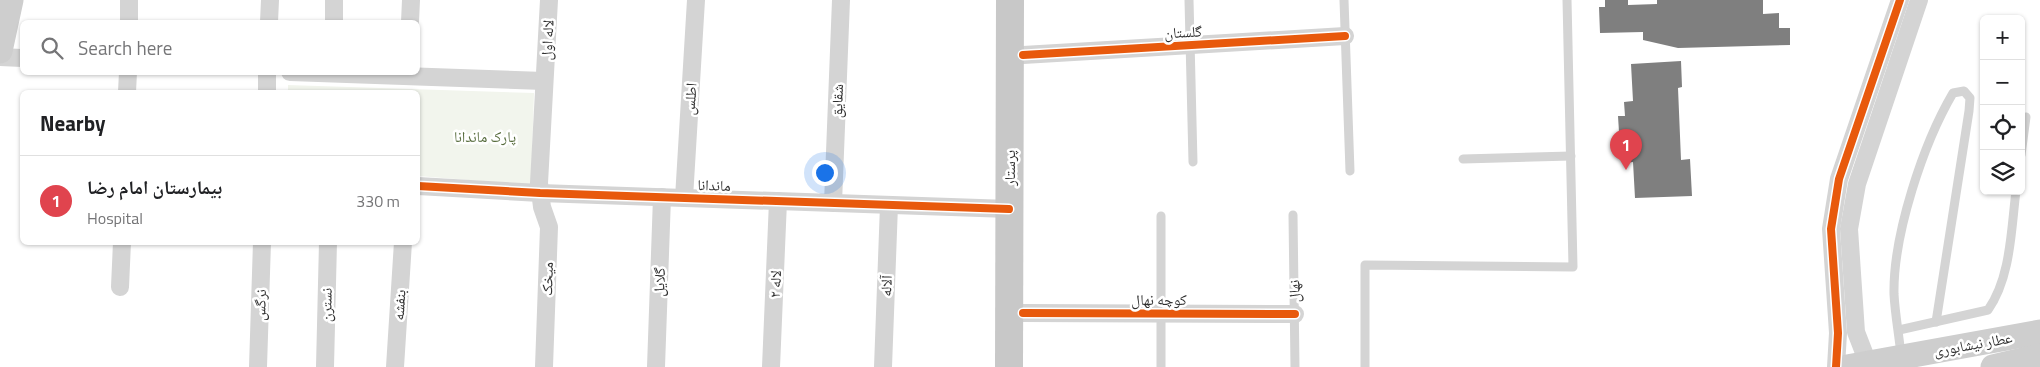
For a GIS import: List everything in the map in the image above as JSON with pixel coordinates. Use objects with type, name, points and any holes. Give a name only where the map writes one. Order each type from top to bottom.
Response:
[{"type":"main road","points":[[0,51],[11,0]]},
{"type":"main road","name":"پرستار","points":[[1009,367],[1010,0]]},
{"type":"main road","name":"پرستار","points":[[1023,0],[1023,367]]},
{"type":"main road","name":"عطار نیشابوری","points":[[1858,365],[2040,332]]},
{"type":"main road","name":"عطار نیشابوری","points":[[1998,366],[2040,356]]},
{"type":"street","points":[[129,0],[129,20]]},
{"type":"street","points":[[269,20],[270,0]]},
{"type":"street","points":[[334,0],[334,20]]},
{"type":"street","points":[[410,20],[411,0]]},
{"type":"street","name":"لاله اول","points":[[544,81],[549,0]]},
{"type":"street","name":"اطلس","points":[[684,198],[696,0]]},
{"type":"street","name":"شقایق","points":[[833,203],[842,0]]},
{"type":"street","points":[[1836,367],[1838,333],[1831,229],[1839,179],[1900,0]]},
{"type":"street","points":[[1858,365],[1849,230],[1857,184],[1919,0]]},
{"type":"street","name":"گلستان","points":[[1023,55],[1345,36]]},
{"type":"street","points":[[0,57],[20,58]]},
{"type":"street","points":[[127,90],[128,75]]},
{"type":"street","points":[[267,90],[268,75]]},
{"type":"street","points":[[420,75],[544,81],[540,193]]},
{"type":"street","points":[[1839,179],[1857,184]]},
{"type":"street","name":"ماندانا","points":[[420,186],[540,193],[1009,209]]},
{"type":"street","name":"میخک","points":[[540,193],[548,227],[544,367]]},
{"type":"street","name":"گلایل","points":[[656,367],[662,197]]},
{"type":"street","name":"لاله ۲","points":[[771,367],[778,201]]},
{"type":"street","name":"آلاله","points":[[883,367],[889,205]]},
{"type":"street","points":[[120,287],[122,245]]},
{"type":"street","name":"نرگس","points":[[258,367],[262,245]]},
{"type":"street","name":"نسترن","points":[[325,367],[328,245]]},
{"type":"street","name":"بنفشه","points":[[395,367],[403,245]]},
{"type":"street","name":"کوچه نهال","points":[[1023,313],[1294,314]]},
{"type":"lane","points":[[1189,0],[1194,162]]},
{"type":"lane","points":[[1344,0],[1350,171]]},
{"type":"lane","points":[[1365,367],[1365,265],[1573,267],[1567,0]]},
{"type":"lane","points":[[1901,357],[1894,294],[1901,228],[1938,118],[1953,93],[1964,91],[1970,98],[1969,111],[1936,322]]},
{"type":"lane","points":[[2022,150],[2026,117]]},
{"type":"lane","points":[[1463,158],[1571,156]]},
{"type":"lane","points":[[1899,330],[1988,310],[1997,297],[2009,251],[2016,195]]},
{"type":"lane","points":[[1162,216],[1162,367]]},
{"type":"lane","name":"نهال","points":[[1293,216],[1295,367]]},
{"type":"green space","name":"پارک ماندانا","points":[[288,85],[534,93],[531,185],[420,176],[420,90],[288,90]]},
{"type":"building","points":[[1605,0],[1628,0],[1628,5],[1657,4],[1657,0],[1763,0],[1763,14],[1779,13],[1779,28],[1790,28],[1790,45],[1678,48],[1643,40],[1643,32],[1600,33],[1599,7],[1605,7]]},
{"type":"building","points":[[1681,61],[1682,87],[1678,88],[1681,160],[1690,159],[1692,196],[1635,198],[1633,162],[1625,163],[1625,148],[1620,148],[1618,116],[1625,116],[1624,102],[1633,101],[1631,64]]},
{"type":"cycle path","points":[[1836,367],[1838,333],[1831,229],[1839,179],[1900,0]]},
{"type":"cycle path","points":[[1023,55],[1345,36]]},
{"type":"cycle path","points":[[420,186],[540,193],[1009,209]]},
{"type":"cycle path","points":[[1023,313],[1295,314]]},
{"type":"place","name":"بیمارستان امام رضا","points":[[1626,170]]}]
